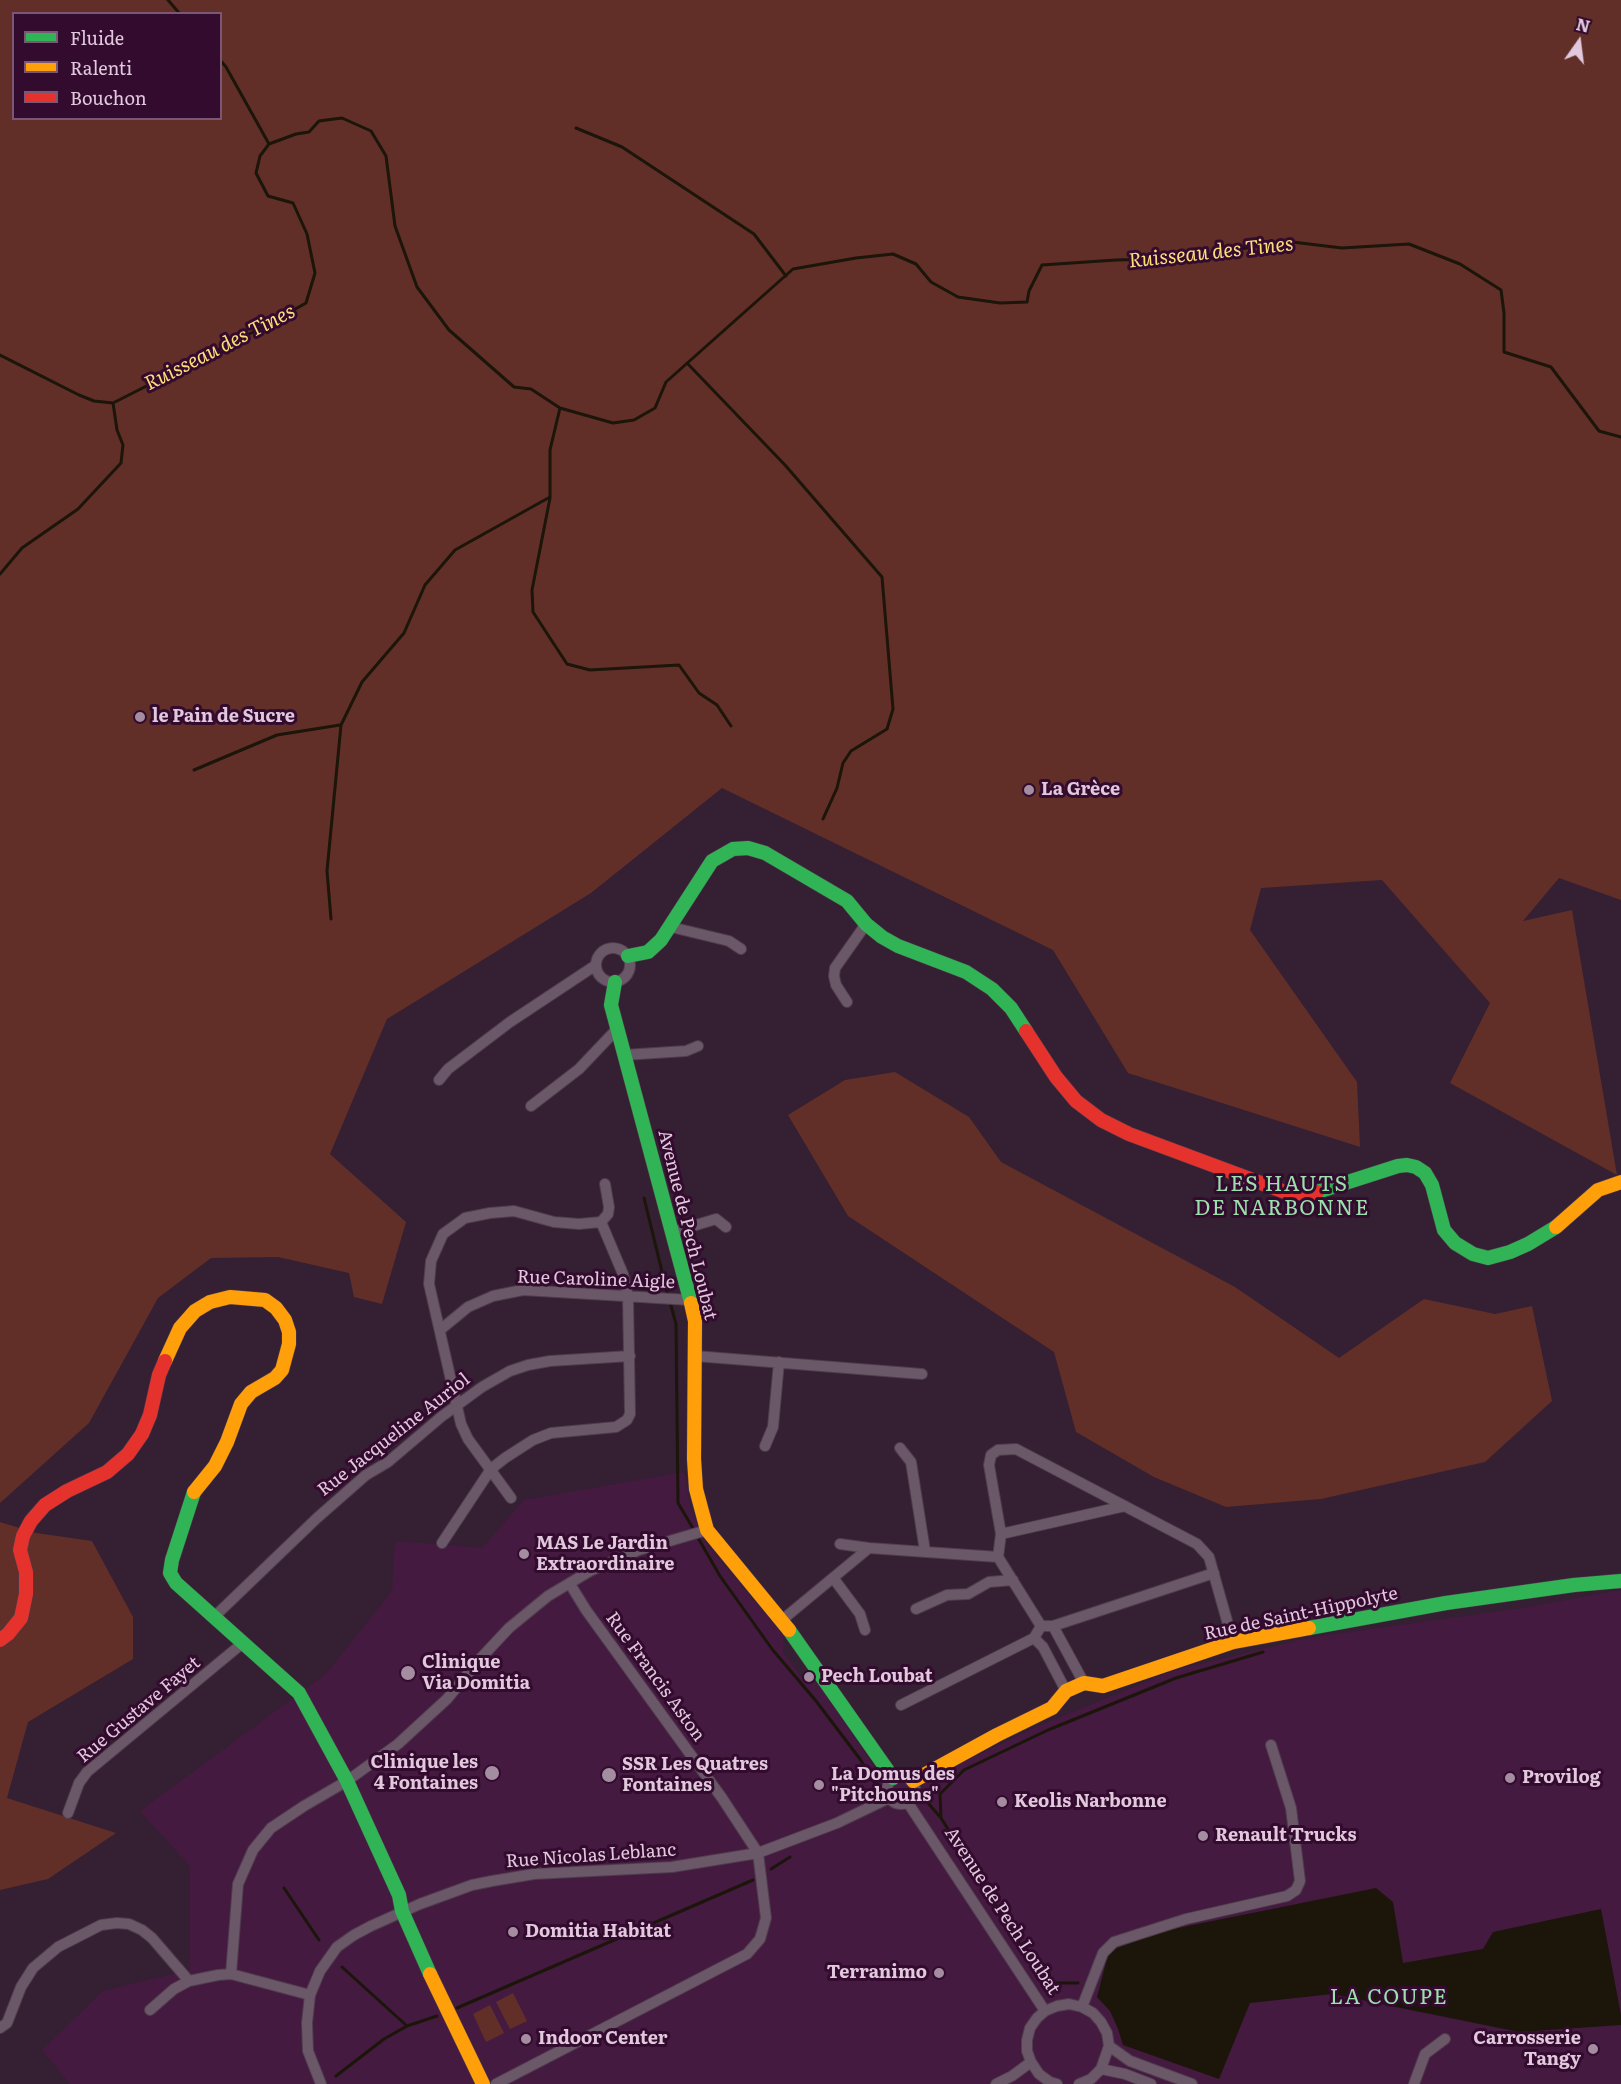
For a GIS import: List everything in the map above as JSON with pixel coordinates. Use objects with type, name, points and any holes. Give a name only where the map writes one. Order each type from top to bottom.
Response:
[{"type":"street","points":[[628,956],[648,952],[671,927],[712,861],[733,849],[748,848],[765,853],[846,901],[866,924],[882,937],[898,946],[966,972],[992,989],[1011,1008],[1056,1077],[1076,1101],[1101,1120],[1129,1134],[1285,1192],[1310,1194],[1398,1166],[1416,1167],[1425,1173],[1432,1185],[1444,1230],[1455,1244],[1473,1254],[1488,1258],[1528,1244],[1558,1226],[1598,1190],[1621,1182]]},
{"type":"street","points":[[847,1002],[836,985],[834,976],[836,968],[866,924]]},
{"type":"street","points":[[671,927],[729,941],[741,949]]},
{"type":"street","points":[[439,1080],[448,1070],[510,1022],[596,965],[599,956],[606,949],[616,948],[628,956],[630,961],[629,973],[615,982],[604,979],[596,965]]},
{"type":"street","name":"Avenue de Pech Loubat","points":[[615,982],[611,1005],[673,1232],[684,1300],[695,1321],[694,1459],[703,1531],[782,1620],[893,1778]]},
{"type":"street","points":[[531,1106],[579,1068],[617,1029]]},
{"type":"street","points":[[624,1055],[686,1051],[698,1046]]},
{"type":"street","points":[[511,1498],[468,1439],[456,1406],[429,1284],[431,1261],[443,1234],[465,1218],[514,1211],[554,1222],[579,1224],[601,1222],[608,1214],[609,1207],[604,1184]]},
{"type":"street","points":[[673,1232],[716,1219],[726,1227]]},
{"type":"street","points":[[442,1543],[491,1469],[542,1436],[551,1433],[616,1427],[622,1424],[630,1414],[628,1296],[623,1274],[601,1222]]},
{"type":"street","name":"Rue Caroline Aigle","points":[[440,1330],[468,1306],[493,1296],[523,1290],[684,1300]]},
{"type":"street","points":[[0,1640],[21,1618],[27,1594],[26,1572],[20,1550],[23,1536],[31,1521],[45,1504],[107,1472],[128,1454],[142,1434],[150,1416],[159,1375],[180,1328],[195,1311],[210,1302],[230,1297],[265,1300],[276,1308],[285,1320],[289,1332],[286,1360],[282,1370],[275,1378],[251,1392],[240,1404],[227,1442],[215,1466],[192,1496],[170,1573],[176,1583],[299,1693],[347,1781],[399,1895],[402,1911],[442,2001],[483,2084]]},
{"type":"street","name":"Rue Jacqueline Auriol","points":[[215,1616],[317,1518],[366,1475],[388,1462],[482,1386],[510,1371],[528,1365],[550,1361],[630,1356]]},
{"type":"street","points":[[695,1356],[922,1374]]},
{"type":"street","points":[[765,1446],[772,1427],[779,1362]]},
{"type":"street","points":[[900,1448],[912,1462],[925,1551]]},
{"type":"street","points":[[1041,1626],[998,1557],[1001,1534],[989,1465],[991,1455],[998,1450],[1016,1449],[1197,1544],[1209,1557],[1233,1642]]},
{"type":"street","points":[[1001,1534],[1125,1506]]},
{"type":"street","points":[[231,1974],[238,1884],[253,1850],[272,1828],[347,1781],[398,1744],[447,1699],[509,1628],[548,1596],[590,1571],[629,1554],[703,1531]]},
{"type":"street","points":[[840,1544],[998,1557]]},
{"type":"street","points":[[782,1620],[869,1548]]},
{"type":"street","points":[[1041,1626],[1053,1626],[1097,1613],[1214,1573]]},
{"type":"street","points":[[834,1579],[860,1614],[865,1630]]},
{"type":"street","points":[[916,1609],[947,1595],[968,1594],[989,1582],[1013,1580]]},
{"type":"street","name":"Rue de Saint-Hippolyte","points":[[913,1781],[1052,1708],[1066,1691],[1084,1683],[1103,1686],[1233,1642],[1446,1603],[1574,1585],[1621,1581]]},
{"type":"street","name":"Rue Francis Aston","points":[[496,2084],[747,1954],[760,1939],[766,1918],[758,1853],[722,1798],[586,1610],[570,1584]]},
{"type":"street","points":[[901,1705],[1034,1638],[1041,1626]]},
{"type":"street","points":[[1053,1626],[1084,1683]]},
{"type":"street","points":[[1034,1638],[1043,1647],[1066,1691]]},
{"type":"street","name":"Rue Gustave Fayet","points":[[68,1813],[79,1784],[87,1772],[244,1642]]},
{"type":"street","points":[[1082,2007],[1103,1953],[1114,1942],[1186,1919],[1287,1896],[1296,1890],[1300,1881],[1291,1808],[1271,1745]]},
{"type":"street","points":[[901,1776],[913,1781],[915,1791],[908,1803],[900,1804],[889,1798],[887,1789],[893,1778],[901,1776]]},
{"type":"street","name":"Rue Nicolas Leblanc","points":[[321,2084],[308,2051],[307,2023],[310,1995],[320,1971],[337,1947],[354,1935],[402,1911],[472,1886],[512,1877],[672,1867],[758,1853],[837,1823],[889,1798]]},
{"type":"street","name":"Avenue de Pech Loubat","points":[[908,1803],[1046,2011]]},
{"type":"street","points":[[0,2028],[7,2023],[21,1987],[33,1968],[58,1947],[101,1925],[129,1924],[142,1930],[152,1938],[189,1981]]},
{"type":"street","points":[[150,2010],[174,1989],[189,1981],[231,1974],[310,1995]]},
{"type":"street","points":[[1057,2084],[1039,2074],[1030,2062],[1027,2040],[1030,2028],[1037,2018],[1057,2006],[1069,2004],[1093,2013],[1107,2033],[1109,2046],[1101,2069],[1091,2079],[1080,2084]]},
{"type":"street","points":[[1414,2084],[1425,2054],[1444,2039]]},
{"type":"street","points":[[1109,2046],[1130,2061],[1192,2084]]},
{"type":"street","points":[[996,2084],[1012,2076],[1030,2062]]},
{"type":"street","points":[[1101,2069],[1125,2074],[1151,2084]]},
{"type":"shaded area","points":[[0,0],[1621,0],[1621,900],[1559,878],[1523,921],[1572,910],[1617,1175],[1450,1083],[1490,1003],[1382,880],[1261,888],[1250,930],[1357,1082],[1360,1147],[1128,1073],[1053,950],[722,788],[591,893],[387,1019],[330,1154],[406,1222],[382,1304],[354,1297],[349,1273],[278,1257],[211,1258],[158,1298],[89,1423],[0,1503]]},
{"type":"shaded area","points":[[895,1072],[969,1117],[1001,1162],[1235,1287],[1339,1358],[1424,1299],[1495,1314],[1532,1306],[1552,1401],[1485,1462],[1321,1499],[1226,1507],[1154,1477],[1076,1432],[1054,1352],[848,1216],[788,1115],[845,1080]]},
{"type":"shaded area","points":[[684,1472],[691,1511],[708,1546],[783,1635],[783,1652],[803,1679],[818,1684],[881,1777],[920,1783],[1036,1727],[1175,1670],[1308,1638],[1522,1608],[1621,1590],[1621,2084],[70,2084],[42,2050],[103,1991],[190,1970],[190,1866],[140,1811],[326,1674],[392,1591],[395,1541],[482,1548],[524,1500]]},
{"type":"shaded area","points":[[0,1522],[36,1533],[92,1541],[133,1617],[133,1659],[28,1722],[7,1798],[116,1833],[48,1879],[0,1890]]},
{"type":"shaded area","points":[[1376,1888],[1393,1902],[1403,1963],[1483,1949],[1493,1932],[1601,1909],[1621,2025],[1519,2032],[1332,1994],[1250,2003],[1219,2079],[1123,2045],[1110,2011],[1097,1997],[1109,1951],[1163,1931]]},
{"type":"shaded area","points":[[513,1993],[527,2021],[510,2029],[496,2002]]},
{"type":"shaded area","points":[[490,2005],[504,2033],[486,2042],[473,2014]]},
{"type":"waterway","points":[[168,0],[178,12]]},
{"type":"waterway","points":[[222,62],[269,144]]},
{"type":"waterway","name":"Ruisseau des Tines","points":[[113,403],[306,303],[315,273],[307,234],[293,203],[268,196],[256,173],[260,156],[269,144],[296,134],[309,132],[319,121],[342,118],[371,131],[386,156],[395,226],[417,287],[449,330],[514,387],[531,389],[560,408],[613,423],[634,420],[655,408],[666,382],[793,269],[893,254],[916,264],[931,282],[958,297],[1000,303],[1027,302],[1029,291],[1042,265],[1192,258],[1284,241],[1342,248],[1409,244],[1460,264],[1501,290],[1504,313],[1504,352],[1551,367],[1599,431],[1621,437]]},
{"type":"waterway","points":[[576,128],[622,147],[754,234],[786,276]]},
{"type":"waterway","points":[[0,355],[79,395],[94,401],[113,403]]},
{"type":"waterway","points":[[687,363],[785,465],[882,577],[893,709],[887,729],[851,751],[843,763],[837,788],[823,819]]},
{"type":"waterway","points":[[0,574],[22,548],[78,509],[121,463],[123,445],[117,430],[113,403]]},
{"type":"waterway","points":[[331,919],[327,871],[341,725],[362,682],[404,633],[425,585],[455,550],[550,497],[550,450],[560,408]]},
{"type":"waterway","points":[[550,498],[532,590],[533,612],[567,664],[590,670],[679,665],[699,693],[717,705],[731,726]]},
{"type":"waterway","points":[[194,770],[277,735],[340,725]]},
{"type":"waterway","points":[[644,1198],[668,1296]]},
{"type":"waterway","points":[[670,1302],[676,1324],[678,1503],[694,1530]]},
{"type":"waterway","points":[[697,1536],[720,1576],[772,1649],[816,1701],[860,1759],[874,1782]]},
{"type":"waterway","points":[[941,1818],[940,1794],[964,1770],[1048,1730],[1176,1678],[1263,1652]]},
{"type":"waterway","points":[[928,1803],[941,1818],[1027,1955],[1050,1983],[1078,1983]]},
{"type":"waterway","points":[[771,1869],[790,1857]]},
{"type":"waterway","points":[[457,2008],[753,1880]]},
{"type":"waterway","points":[[284,1888],[319,1940]]},
{"type":"waterway","points":[[342,1967],[407,2026]]},
{"type":"waterway","points":[[336,2076],[384,2039],[407,2026],[437,2016]]},
{"type":"traffic: fast","points":[[628,956],[648,952],[661,940],[712,861],[733,849],[748,848],[765,853],[847,901],[866,924],[882,937],[898,946],[966,972],[992,989],[1011,1008],[1026,1031]]},
{"type":"traffic: fast","points":[[615,982],[611,1005],[691,1303]]},
{"type":"traffic: fast","points":[[1317,1192],[1398,1166],[1416,1167],[1425,1173],[1432,1185],[1444,1230],[1455,1243],[1473,1254],[1488,1258],[1528,1244],[1556,1227]]},
{"type":"traffic: fast","points":[[194,1492],[170,1573],[176,1583],[299,1693],[347,1781],[399,1895],[402,1911],[430,1974]]},
{"type":"traffic: fast","points":[[1309,1628],[1446,1603],[1574,1585],[1621,1581]]},
{"type":"traffic: fast","points":[[789,1630],[893,1778]]},
{"type":"traffic: slow","points":[[1556,1227],[1598,1190],[1621,1182]]},
{"type":"traffic: slow","points":[[165,1361],[180,1328],[195,1311],[210,1302],[230,1297],[265,1300],[276,1308],[285,1320],[289,1332],[289,1344],[282,1370],[275,1378],[251,1392],[241,1404],[215,1466],[194,1492]]},
{"type":"traffic: slow","points":[[691,1303],[695,1321],[694,1459],[696,1489],[707,1530],[789,1630]]},
{"type":"traffic: slow","points":[[913,1781],[1052,1708],[1066,1691],[1084,1683],[1103,1686],[1233,1642],[1309,1628]]},
{"type":"traffic: slow","points":[[430,1974],[483,2084]]},
{"type":"traffic: jam","points":[[1026,1031],[1056,1077],[1076,1101],[1101,1120],[1129,1134],[1285,1192],[1310,1194],[1317,1192]]},
{"type":"traffic: jam","points":[[0,1640],[21,1618],[26,1594],[26,1572],[20,1550],[23,1536],[31,1521],[45,1505],[67,1491],[107,1472],[128,1454],[142,1434],[150,1415],[159,1375],[165,1361]]},
{"type":"place","name":"le Pain de Sucre","points":[[140,717]]},
{"type":"place","name":"La Grèce","points":[[1029,790]]},
{"type":"place","name":"MAS Le Jardin Extraordinaire","points":[[524,1554]]},
{"type":"place","name":"Clinique Via Domitia","points":[[408,1673]]},
{"type":"place","name":"Pech Loubat","points":[[809,1677]]},
{"type":"place","name":"Clinique les 4 Fontaines","points":[[492,1773]]},
{"type":"place","name":"SSR Les Quatres Fontaines","points":[[609,1775]]},
{"type":"place","name":"Provilog","points":[[1510,1778]]},
{"type":"place","name":"La Domus des \"Pitchouns\"","points":[[819,1785]]},
{"type":"place","name":"Keolis Narbonne","points":[[1002,1802]]},
{"type":"place","name":"Renault Trucks","points":[[1203,1836]]},
{"type":"place","name":"Domitia Habitat","points":[[513,1932]]},
{"type":"place","name":"Terranimo","points":[[939,1973]]},
{"type":"place","name":"Indoor Center","points":[[526,2039]]},
{"type":"place","name":"Carrosserie Tangy","points":[[1593,2049]]},
{"type":"district","name":"LES HAUTS DE NARBONNE","points":[[1282,1197]]},
{"type":"district","name":"LA COUPE","points":[[1389,1998]]}]
